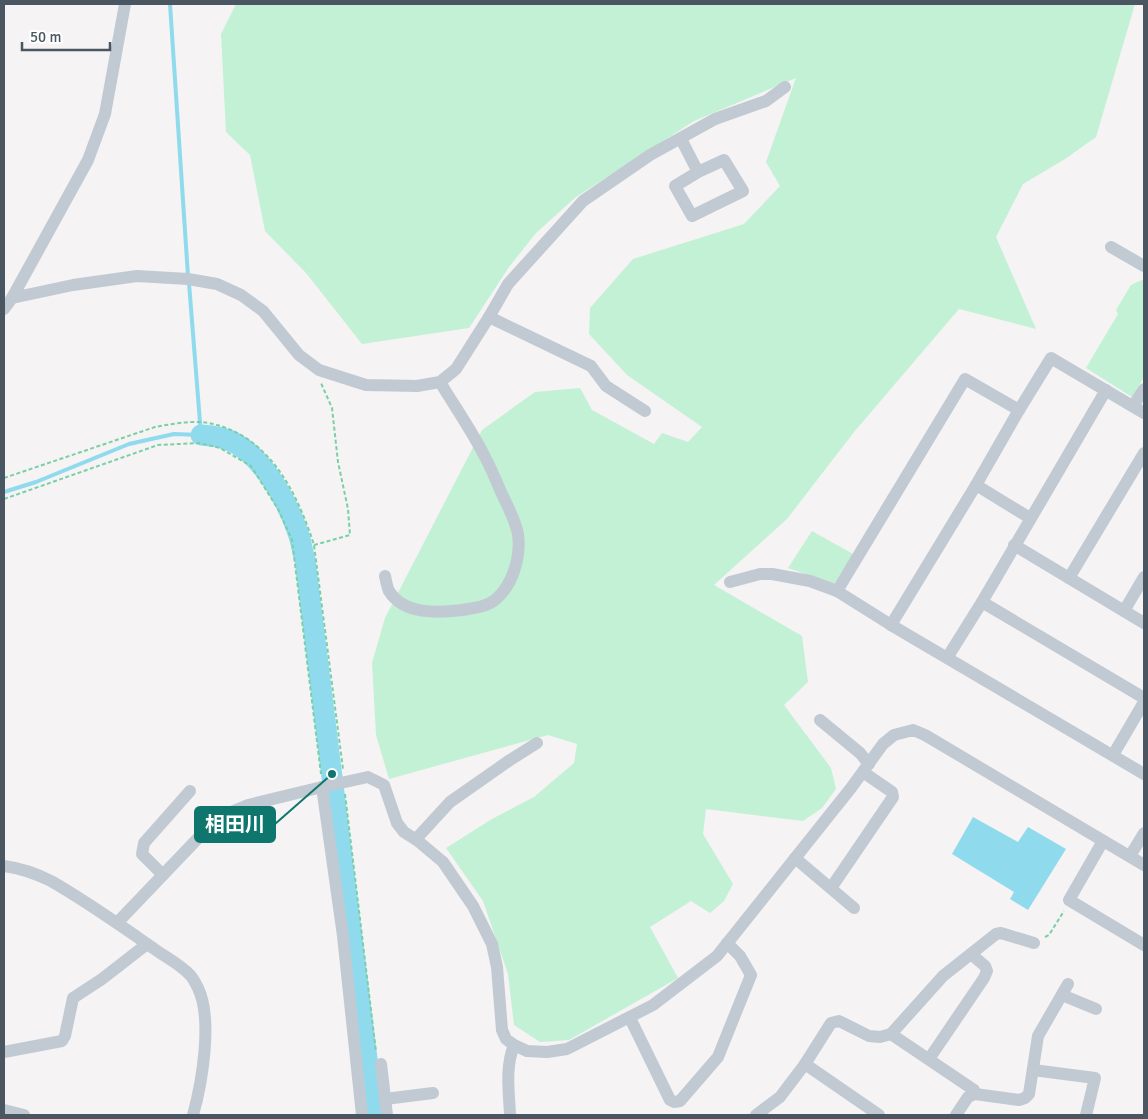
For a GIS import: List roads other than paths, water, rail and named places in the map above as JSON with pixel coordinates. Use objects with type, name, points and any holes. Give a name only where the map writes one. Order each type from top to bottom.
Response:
[{"type":"street","points":[[4,309],[12,298],[88,160],[105,114],[116,63],[123,5]]},
{"type":"street","points":[[12,298],[73,285],[137,276],[188,279],[217,284],[241,295],[263,311],[299,355],[322,371],[366,385],[417,386],[440,382],[456,369],[508,284],[582,201],[650,154],[715,119],[766,101],[785,87]]},
{"type":"street","points":[[681,139],[698,172]]},
{"type":"street","points":[[724,160],[742,191],[692,216],[675,186],[698,172],[724,160]]},
{"type":"street","points":[[1110,247],[1144,266]]},
{"type":"street","points":[[489,317],[591,366],[606,386],[645,411]]},
{"type":"street","points":[[891,625],[1051,358],[1139,410],[1144,389]]},
{"type":"street","points":[[838,591],[965,379],[1019,410]]},
{"type":"street","points":[[385,576],[389,590],[400,602],[418,610],[443,612],[486,605],[494,600],[506,587],[514,572],[518,554],[518,534],[513,516],[485,456],[440,382]]},
{"type":"street","points":[[947,658],[982,602],[1106,390]]},
{"type":"street","points":[[1070,578],[1144,452]]},
{"type":"street","points":[[976,485],[1030,518]]},
{"type":"street","points":[[1014,545],[1144,623]]},
{"type":"street","points":[[730,582],[760,574],[772,574],[810,581],[838,591],[891,625],[1144,774]]},
{"type":"street","points":[[1124,611],[1144,577]]},
{"type":"street","points":[[982,602],[1144,700],[1113,755]]},
{"type":"street","points":[[820,720],[860,753],[892,792],[893,797],[831,888]]},
{"type":"street","points":[[117,923],[203,833],[224,815],[248,806],[324,786],[368,777],[384,785],[397,823],[404,832],[416,839],[443,862],[473,906],[492,944],[497,967],[502,1030],[506,1039],[527,1051],[547,1052],[567,1049],[630,1018],[653,1005],[717,956],[883,744],[894,734],[913,730],[925,734],[1144,865]]},
{"type":"street","points":[[416,839],[450,802],[537,743]]},
{"type":"street","points":[[324,786],[362,1115]]},
{"type":"street","points":[[164,875],[142,854],[144,843],[190,791]]},
{"type":"street","points":[[1130,856],[1144,833]]},
{"type":"street","points":[[1104,841],[1068,900],[1144,945]]},
{"type":"street","points":[[795,858],[854,908]]},
{"type":"street","points":[[4,866],[50,881],[117,923],[191,975],[199,989],[203,1003],[204,1025],[203,1068],[200,1092],[193,1115]]},
{"type":"street","points":[[756,1115],[780,1097],[805,1064],[831,1023],[839,1021],[868,1036],[874,1037],[891,1034],[943,976],[996,934],[1000,933],[1034,943]]},
{"type":"street","points":[[630,1018],[670,1100],[674,1102],[680,1101],[718,1057],[751,975],[740,956],[727,943]]},
{"type":"street","points":[[4,1052],[62,1040],[65,1036],[73,998],[102,979],[147,944]]},
{"type":"street","points":[[929,1058],[987,971],[985,966],[971,954]]},
{"type":"street","points":[[956,1115],[968,1097],[975,1094],[1019,1100],[1029,1094],[1038,1036],[1065,990],[1096,1009]]},
{"type":"street","points":[[891,1034],[974,1090],[975,1094]]},
{"type":"street","points":[[510,1115],[508,1074],[510,1056],[514,1045]]},
{"type":"street","points":[[381,1064],[387,1115]]},
{"type":"street","points":[[805,1064],[880,1115]]},
{"type":"street","points":[[1033,1070],[1095,1078],[1086,1115]]},
{"type":"street","points":[[385,1099],[432,1093]]},
{"type":"street","points":[[4,1110],[24,1115]]},
{"type":"water","points":[[973,817],[1018,842],[1028,827],[1066,849],[1028,910],[1010,899],[1014,892],[952,854]]},
{"type":"waterway","points":[[170,4],[188,276]]},
{"type":"waterway","points":[[4,492],[36,482],[129,444],[174,434],[201,435],[189,283]]},
{"type":"waterway","points":[[201,435],[218,437],[235,443],[264,469],[273,481],[293,519],[305,560],[374,1115]]},
{"type":"place","name":"相田川","points":[[332,774]]}]
